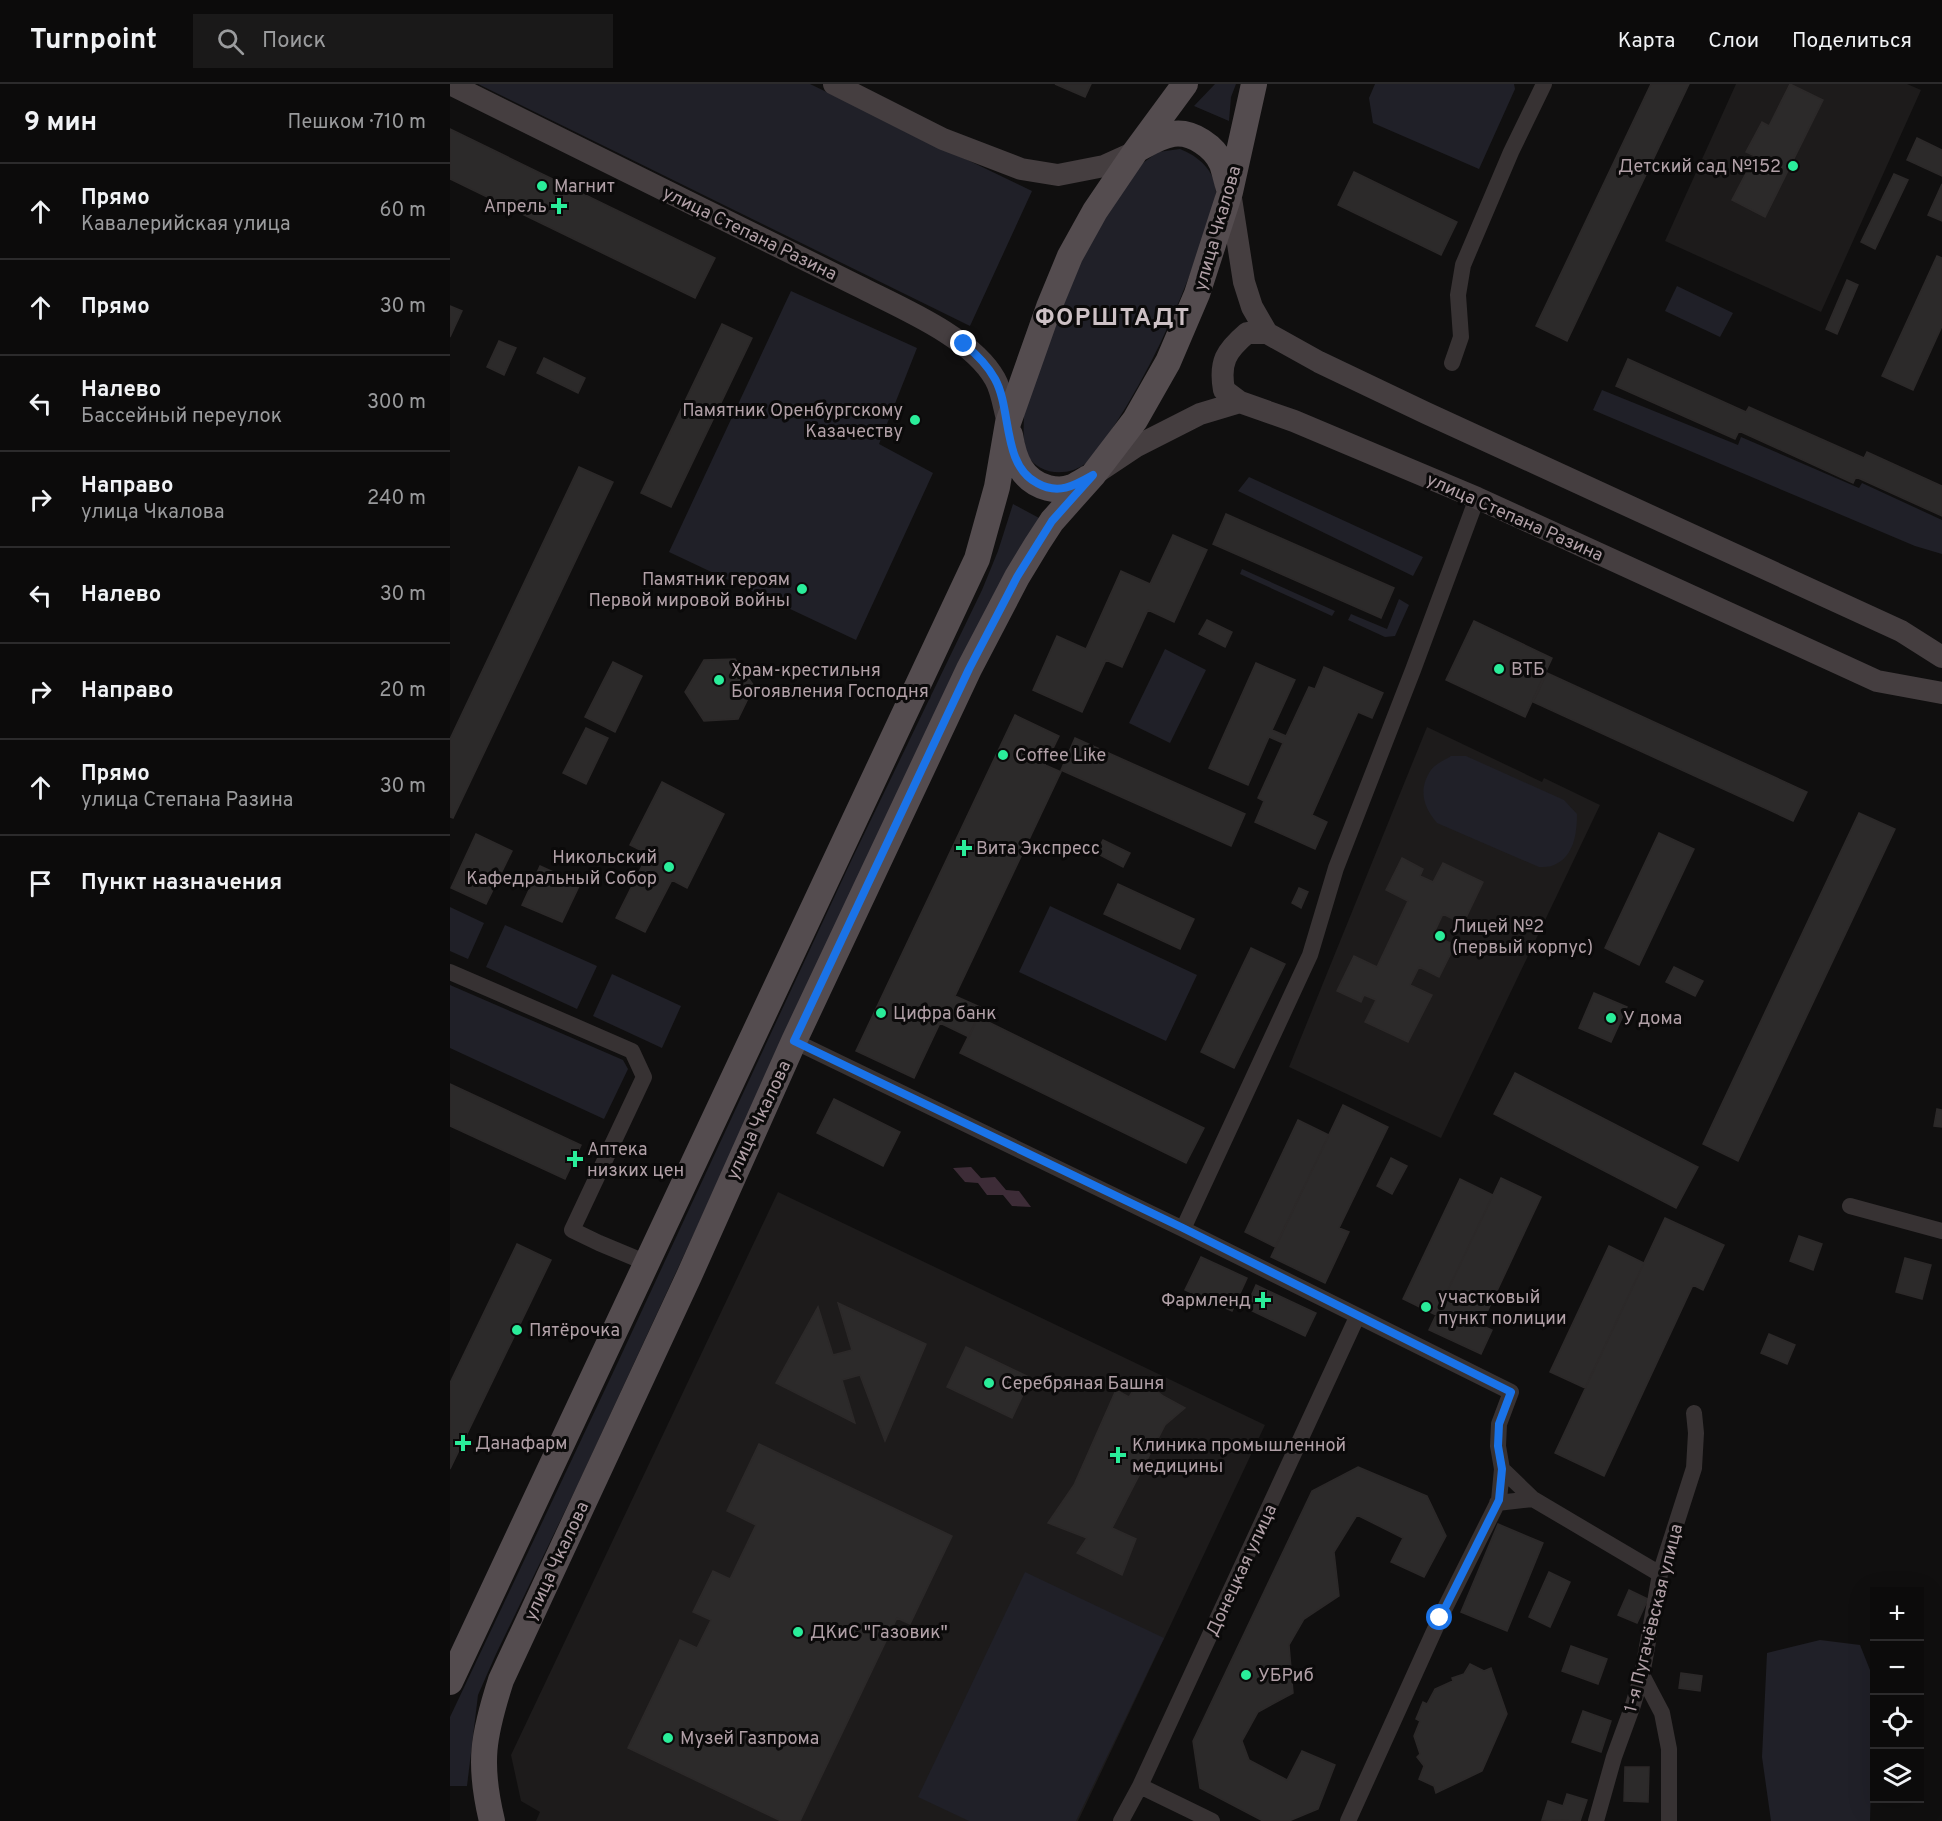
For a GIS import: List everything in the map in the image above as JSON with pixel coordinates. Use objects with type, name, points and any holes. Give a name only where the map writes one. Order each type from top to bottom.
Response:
[{"type":"main road","name":"улица Степана Разина","points":[[450,84],[858,286],[964,344],[995,379],[1008,423]]},
{"type":"main road","points":[[834,84],[943,139],[1021,169],[1058,175],[1104,166],[1157,139],[1175,133],[1194,137],[1213,149],[1222,163],[1230,192],[1244,282],[1252,307],[1267,333]]},
{"type":"main road","points":[[450,1682],[977,559],[997,487],[1008,423],[1070,255],[1095,211],[1134,152],[1185,84]]},
{"type":"main road","name":"улица Чкалова","points":[[492,1821],[485,1789],[484,1743],[501,1680],[689,1276],[794,1041],[969,669],[1011,587],[1052,521],[1093,475],[1135,420],[1168,362],[1197,294],[1230,192],[1254,84]]},
{"type":"main road","points":[[1240,402],[1224,390],[1221,374],[1229,349],[1247,333],[1267,333],[1319,362],[1901,631],[1942,657]]},
{"type":"main road","points":[[1008,423],[1012,452],[1019,468],[1029,479],[1056,490],[1071,488],[1135,447],[1200,414],[1240,402]]},
{"type":"main road","name":"улица Степана Разина","points":[[1240,402],[1294,421],[1476,498],[1877,681],[1942,693]]},
{"type":"street","points":[[1452,363],[1461,337],[1458,295],[1463,265],[1511,152],[1544,84]]},
{"type":"street","points":[[1183,1228],[1310,955],[1336,868],[1402,699],[1476,498]]},
{"type":"street","points":[[450,972],[632,1051],[644,1077],[572,1230],[599,1244],[647,1263]]},
{"type":"street","points":[[794,1041],[1183,1228],[1511,1392],[1499,1424],[1498,1446],[1502,1469],[1497,1503],[1440,1618],[1348,1821]]},
{"type":"street","points":[[1850,1206],[1942,1231]]},
{"type":"street","name":"Донецкая улица","points":[[1121,1821],[1140,1786],[1357,1317]]},
{"type":"street","name":"1-я Пугачёвская улица","points":[[1596,1821],[1614,1757],[1642,1675],[1660,1574],[1694,1468],[1696,1433],[1694,1413]]},
{"type":"street","points":[[1502,1469],[1533,1499],[1660,1574]]},
{"type":"street","points":[[1497,1503],[1533,1499]]},
{"type":"street","points":[[1642,1675],[1662,1713],[1669,1749],[1669,1821]]},
{"type":"street","points":[[1140,1786],[1212,1821]]},
{"type":"shaded area","points":[[478,84],[810,84],[1032,191],[970,326]]},
{"type":"shaded area","points":[[1215,84],[1236,84],[1231,97],[1229,121],[1194,106]]},
{"type":"shaded area","points":[[1375,84],[1514,84],[1515,89],[1479,169],[1373,123],[1369,98]]},
{"type":"shaded area","name":"Детский сад №152","points":[[1736,84],[1907,84],[1921,90],[1821,312],[1665,241]]},
{"type":"shaded area","points":[[1180,149],[1199,160],[1209,171],[1215,184],[1216,197],[1204,236],[1175,310],[1141,381],[1094,455],[1079,468],[1071,471],[1054,472],[1038,467],[1025,449],[1024,413],[1071,282],[1102,217],[1140,165],[1158,152]]},
{"type":"shaded area","points":[[1677,286],[1733,313],[1720,337],[1665,311]]},
{"type":"shaded area","points":[[791,291],[917,348],[879,444],[933,473],[856,640],[669,552]]},
{"type":"shaded area","points":[[1602,390],[1738,445],[1741,437],[1859,488],[1862,483],[1942,520],[1942,554],[1915,546],[1593,410]]},
{"type":"shaded area","points":[[1249,477],[1423,557],[1413,576],[1238,491]]},
{"type":"shaded area","points":[[1013,504],[1041,519],[783,1041],[579,1482],[496,1654],[478,1695],[467,1786],[450,1786],[450,1717],[852,859],[982,590],[998,551]]},
{"type":"shaded area","points":[[1242,569],[1335,611],[1332,616],[1240,574]]},
{"type":"shaded area","points":[[1399,599],[1409,605],[1395,636],[1385,637],[1348,620],[1351,614],[1387,629]]},
{"type":"shaded area","points":[[1165,649],[1206,670],[1170,743],[1129,723]]},
{"type":"shaded area","name":"Лицей №2 (первый корпус)","points":[[1427,727],[1542,782],[1544,778],[1600,805],[1441,1138],[1289,1067]]},
{"type":"shaded area","points":[[1451,756],[1466,756],[1564,800],[1577,814],[1573,844],[1566,856],[1552,866],[1539,867],[1437,823],[1428,811],[1424,798],[1424,784],[1433,768]]},
{"type":"shaded area","points":[[1050,906],[1197,975],[1166,1041],[1019,972]]},
{"type":"shaded area","points":[[450,907],[484,923],[468,959],[450,951]]},
{"type":"shaded area","points":[[505,925],[597,966],[577,1009],[486,967]]},
{"type":"shaded area","points":[[612,974],[681,1006],[662,1048],[593,1016]]},
{"type":"shaded area","points":[[450,985],[623,1060],[628,1069],[604,1119],[450,1048]]},
{"type":"shaded area","points":[[971,1167],[981,1178],[995,1177],[1006,1190],[1019,1191],[1031,1207],[1012,1206],[1003,1195],[987,1195],[978,1183],[965,1182],[953,1168]]},
{"type":"shaded area","points":[[778,1192],[1265,1425],[1078,1821],[536,1821],[540,1812],[521,1801],[511,1755]]},
{"type":"shaded area","points":[[1025,1572],[1164,1638],[1076,1821],[969,1821],[918,1797]]},
{"type":"shaded area","points":[[1820,1640],[1860,1645],[1870,1670],[1870,1821],[1771,1821],[1762,1757],[1767,1653]]},
{"type":"building","points":[[1055,84],[1091,84],[1085,97]]},
{"type":"building","points":[[1651,84],[1689,84],[1567,341],[1536,326]]},
{"type":"building","points":[[1790,84],[1823,100],[1765,217],[1732,200],[1755,156],[1746,152],[1762,122],[1769,126]]},
{"type":"building","points":[[450,129],[715,258],[695,298],[450,179]]},
{"type":"building","points":[[1917,138],[1942,150],[1942,176],[1907,160]]},
{"type":"building","points":[[1354,172],[1457,222],[1441,255],[1338,205]]},
{"type":"building","points":[[1894,174],[1908,180],[1875,249],[1861,242]]},
{"type":"building","points":[[1942,184],[1942,221],[1928,215]]},
{"type":"building","points":[[1937,256],[1942,258],[1942,326],[1913,390],[1882,376]]},
{"type":"building","points":[[1847,280],[1858,285],[1837,334],[1826,329]]},
{"type":"building","points":[[450,306],[462,311],[450,337]]},
{"type":"building","points":[[722,324],[752,338],[671,507],[641,493]]},
{"type":"building","points":[[499,341],[516,348],[504,375],[487,367]]},
{"type":"building","points":[[544,358],[585,378],[578,393],[537,373]]},
{"type":"building","points":[[1628,359],[1746,412],[1749,407],[1864,458],[1867,452],[1942,486],[1942,516],[1856,477],[1853,483],[1739,431],[1735,439],[1616,386]]},
{"type":"building","points":[[579,467],[613,482],[453,818],[450,817],[450,739]]},
{"type":"building","points":[[1226,514],[1394,588],[1381,618],[1213,544]]},
{"type":"building","points":[[1173,535],[1207,550],[1174,622],[1148,610],[1122,667],[1106,660],[1082,712],[1033,690],[1057,636],[1086,649],[1121,571],[1150,584]]},
{"type":"building","points":[[1207,620],[1232,632],[1225,647],[1199,634]]},
{"type":"building","name":"ВТБ","points":[[1474,621],[1552,658],[1525,717],[1446,680]]},
{"type":"building","points":[[735,659],[754,686],[738,719],[704,721],[685,692],[704,660]]},
{"type":"building","points":[[613,662],[642,676],[615,732],[585,717]]},
{"type":"building","points":[[1256,663],[1295,680],[1272,730],[1286,736],[1309,687],[1315,689],[1324,667],[1383,693],[1372,718],[1358,712],[1312,815],[1327,822],[1315,849],[1255,822],[1264,801],[1258,798],[1283,743],[1269,737],[1248,785],[1209,768]]},
{"type":"building","points":[[1547,673],[1807,792],[1793,821],[1533,702]]},
{"type":"building","points":[[1015,715],[1059,736],[1045,765],[1061,772],[955,996],[982,1008],[969,1037],[940,1023],[914,1078],[856,1051]]},
{"type":"building","points":[[586,728],[608,738],[586,784],[563,773]]},
{"type":"building","points":[[1075,738],[1245,814],[1231,846],[1061,770]]},
{"type":"building","name":"Никольский Кафедральный Собор","points":[[662,782],[724,814],[687,888],[672,880],[645,932],[616,918],[648,854],[630,845]]},
{"type":"building","points":[[1859,813],[1895,829],[1738,1161],[1703,1144]]},
{"type":"building","points":[[1659,833],[1694,849],[1639,965],[1605,948]]},
{"type":"building","points":[[476,834],[512,851],[486,904],[451,888]]},
{"type":"building","points":[[1103,840],[1130,853],[1123,867],[1096,853]]},
{"type":"building","points":[[1402,858],[1423,869],[1420,876],[1433,882],[1443,863],[1483,882],[1463,924],[1443,914],[1433,935],[1455,945],[1439,977],[1419,967],[1410,985],[1432,995],[1408,1042],[1365,1022],[1376,1000],[1364,995],[1361,1002],[1337,991],[1354,956],[1377,967],[1408,901],[1386,890]]},
{"type":"building","points":[[540,866],[580,884],[562,922],[522,905]]},
{"type":"building","points":[[1118,884],[1194,919],[1180,949],[1104,914]]},
{"type":"building","points":[[1299,888],[1308,892],[1301,908],[1292,903]]},
{"type":"building","points":[[1251,948],[1285,964],[1234,1068],[1201,1052]]},
{"type":"building","points":[[1674,967],[1703,981],[1695,996],[1666,982]]},
{"type":"building","points":[[1594,993],[1627,1007],[1611,1042],[1579,1028]]},
{"type":"building","points":[[978,1017],[1204,1128],[1186,1163],[960,1053]]},
{"type":"building","points":[[1515,1073],[1698,1167],[1676,1208],[1494,1114]]},
{"type":"building","points":[[450,1084],[581,1145],[565,1179],[450,1126]]},
{"type":"building","points":[[834,1099],[900,1132],[883,1166],[817,1133]]},
{"type":"building","points":[[1343,1105],[1388,1127],[1339,1228],[1349,1232],[1325,1283],[1271,1257]]},
{"type":"building","points":[[1937,1109],[1942,1110],[1942,1127],[1934,1126]]},
{"type":"building","points":[[1298,1120],[1329,1135],[1275,1247],[1245,1232]]},
{"type":"building","points":[[1391,1158],[1407,1166],[1392,1194],[1377,1186]]},
{"type":"building","points":[[1501,1178],[1541,1197],[1481,1325],[1492,1330],[1481,1354],[1429,1330]]},
{"type":"building","points":[[1460,1179],[1493,1195],[1436,1315],[1403,1299]]},
{"type":"building","points":[[1665,1218],[1724,1245],[1703,1290],[1693,1285],[1604,1476],[1555,1453]]},
{"type":"building","points":[[1799,1236],[1822,1244],[1813,1270],[1790,1261]]},
{"type":"building","points":[[517,1244],[551,1260],[450,1469],[450,1383]]},
{"type":"building","points":[[1609,1246],[1644,1263],[1585,1388],[1550,1372]]},
{"type":"building","points":[[1201,1257],[1247,1278],[1232,1311],[1185,1290]]},
{"type":"building","points":[[1905,1258],[1931,1265],[1922,1299],[1896,1292]]},
{"type":"building","points":[[1256,1285],[1316,1313],[1305,1336],[1246,1308]]},
{"type":"building","points":[[838,1303],[926,1344],[885,1441],[860,1375],[842,1380],[855,1423],[776,1383],[818,1307],[833,1355],[852,1350]]},
{"type":"building","points":[[1769,1334],[1795,1345],[1787,1364],[1761,1353]]},
{"type":"building","name":"Серебряная Башня","points":[[966,1347],[1031,1378],[1012,1418],[947,1387]]},
{"type":"building","name":"Клиника промышленной медицины","points":[[1141,1378],[1163,1396],[1185,1408],[1165,1425],[1112,1528],[1136,1539],[1122,1575],[1077,1553],[1087,1538],[1048,1523],[1074,1485],[1116,1390],[1129,1397]]},
{"type":"building","name":"ДКиC \"Газовик\"","points":[[759,1444],[952,1536],[910,1624],[897,1618],[800,1821],[781,1821],[628,1748],[680,1640],[697,1648],[711,1620],[693,1612],[713,1571],[730,1579],[756,1525],[727,1511]]},
{"type":"building","points":[[1358,1467],[1427,1496],[1446,1536],[1424,1577],[1391,1562],[1403,1538],[1357,1515],[1334,1552],[1339,1596],[1304,1619],[1289,1645],[1293,1693],[1258,1712],[1242,1741],[1249,1760],[1287,1780],[1302,1751],[1335,1765],[1318,1809],[1289,1821],[1263,1821],[1200,1788],[1193,1741],[1312,1491]]},
{"type":"building","points":[[1498,1524],[1543,1543],[1507,1631],[1461,1612]]},
{"type":"building","points":[[1549,1572],[1570,1582],[1550,1627],[1529,1617]]},
{"type":"building","points":[[1629,1590],[1648,1599],[1637,1623],[1618,1615]]},
{"type":"building","points":[[1571,1646],[1607,1659],[1598,1684],[1562,1671]]},
{"type":"building","points":[[1470,1664],[1484,1671],[1491,1668],[1507,1714],[1482,1771],[1436,1793],[1434,1786],[1419,1779],[1424,1766],[1417,1757],[1420,1754],[1414,1736],[1420,1721],[1416,1719],[1423,1702],[1427,1704],[1435,1689],[1453,1681],[1452,1678],[1464,1674]]},
{"type":"building","points":[[1681,1673],[1702,1676],[1700,1691],[1679,1688]]},
{"type":"building","points":[[1583,1711],[1611,1721],[1601,1752],[1572,1742]]},
{"type":"building","points":[[1625,1767],[1649,1767],[1648,1802],[1624,1801]]},
{"type":"building","points":[[1567,1794],[1587,1800],[1580,1821],[1542,1820],[1548,1801],[1563,1806]]},
{"type":"place","name":"Детский сад №152","points":[[1793,166]]},
{"type":"place","name":"Магнит","points":[[542,186]]},
{"type":"place","name":"Апрель","points":[[559,206]]},
{"type":"place","name":"Памятник Оренбургскому Казачеству","points":[[915,420]]},
{"type":"place","name":"Памятник героям Первой мировой войны","points":[[802,589]]},
{"type":"place","name":"ВТБ","points":[[1499,669]]},
{"type":"place","name":"Храм-крестильня Богоявления Господня","points":[[719,680]]},
{"type":"place","name":"Coffee Like","points":[[1003,755]]},
{"type":"place","name":"Вита Экспресс","points":[[964,848]]},
{"type":"place","name":"Никольский Кафедральный Собор","points":[[669,867]]},
{"type":"place","name":"Лицей №2 (первый корпус)","points":[[1440,936]]},
{"type":"place","name":"Цифра банк","points":[[881,1013]]},
{"type":"place","name":"У дома","points":[[1611,1018]]},
{"type":"place","name":"Аптека низких цен","points":[[575,1159]]},
{"type":"place","name":"Фармленд","points":[[1263,1300]]},
{"type":"place","name":"участковый пункт полиции","points":[[1426,1307]]},
{"type":"place","name":"Пятёрочка","points":[[517,1330]]},
{"type":"place","name":"Серебряная Башня","points":[[989,1383]]},
{"type":"place","name":"Данафарм","points":[[463,1443]]},
{"type":"place","name":"Клиника промышленной медицины","points":[[1118,1455]]},
{"type":"place","name":"ДКиC \"Газовик\"","points":[[798,1632]]},
{"type":"place","name":"УБРиб","points":[[1246,1675]]},
{"type":"place","name":"Музей Газпрома","points":[[668,1738]]},
{"type":"district","name":"ФОРШТАДТ","points":[[1113,317]]},
{"type":"route","points":[[964,344],[995,379],[1008,423],[1012,452],[1019,468],[1029,479],[1056,490],[1071,488],[1093,475],[1052,521],[1017,577],[969,669],[794,1041],[1183,1228],[1511,1392],[1499,1424],[1498,1446],[1502,1469],[1499,1500],[1440,1618]]}]
